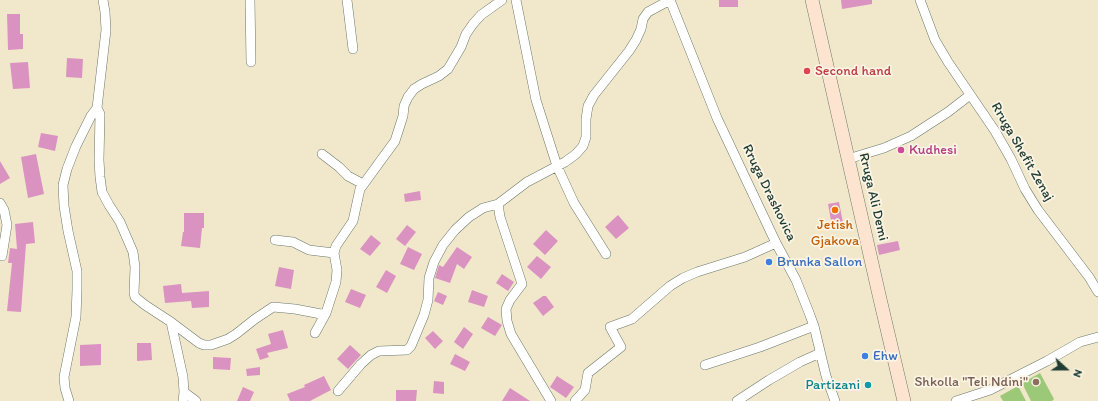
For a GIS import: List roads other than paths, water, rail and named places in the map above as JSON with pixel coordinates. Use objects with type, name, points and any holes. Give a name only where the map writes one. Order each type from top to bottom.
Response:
[{"type":"main road","name":"Rruga Ali Demi","points":[[812,0],[904,401]]},
{"type":"street","points":[[69,401],[64,378],[76,317],[77,271],[68,231],[64,206],[63,185],[67,169],[76,146],[91,116],[97,108],[106,30],[103,0]]},
{"type":"street","points":[[250,0],[249,18],[251,62]]},
{"type":"street","points":[[347,0],[352,49]]},
{"type":"street","points":[[315,333],[326,313],[336,282],[337,270],[334,253],[336,246],[353,221],[360,189],[395,141],[403,116],[404,106],[408,97],[422,84],[448,69],[461,47],[466,34],[473,24],[502,0]]},
{"type":"street","points":[[516,0],[536,100],[557,166],[574,203],[606,254]]},
{"type":"street","points":[[338,391],[371,355],[379,351],[407,350],[411,346],[424,315],[428,300],[429,278],[434,262],[443,244],[455,230],[469,217],[483,208],[498,204],[527,182],[576,154],[583,146],[586,137],[588,106],[594,94],[629,51],[636,40],[641,29],[643,19],[648,12],[670,0]]},
{"type":"street","name":"Rruga Drashovica","points":[[670,0],[717,118],[776,243],[796,280],[814,326],[826,376],[835,401]]},
{"type":"street","name":"Rruga Shefit Zenaj","points":[[920,0],[936,40],[948,62],[995,131],[1011,159],[1025,189],[1038,210],[1085,272],[1098,292]]},
{"type":"street","points":[[848,159],[884,148],[911,136],[948,112],[970,95]]},
{"type":"street","points":[[97,108],[100,114],[99,160],[102,192],[122,227],[133,252],[135,267],[135,297],[204,345],[211,345],[228,339],[273,307],[321,314],[326,313]]},
{"type":"street","points":[[322,154],[348,176],[363,184]]},
{"type":"street","points":[[0,203],[4,210],[7,225],[2,256]]},
{"type":"street","points":[[498,204],[502,223],[522,284],[510,300],[506,309],[507,321],[511,334],[551,401]]},
{"type":"street","points":[[275,240],[292,242],[309,250],[334,253]]},
{"type":"street","points":[[575,401],[585,390],[588,373],[621,347],[610,327],[632,320],[670,286],[683,278],[745,257],[776,243]]},
{"type":"street","points":[[172,322],[180,361],[184,396],[196,401]]},
{"type":"street","points":[[704,365],[760,347],[814,326]]},
{"type":"street","points":[[956,401],[990,390],[1047,361],[1080,342],[1098,337]]},
{"type":"street","points":[[737,401],[800,362],[820,353]]},
{"type":"place","name":"Second hand","points":[[807,71]]},
{"type":"place","name":"Kudhesi","points":[[901,150]]},
{"type":"place","name":"Jetish Gjakova","points":[[835,210]]},
{"type":"place","name":"Brunka Sallon","points":[[769,262]]},
{"type":"place","name":"Ehw","points":[[865,356]]},
{"type":"place","name":"Shkolla \"Teli Ndini\"","points":[[1036,382]]},
{"type":"place","name":"Partizani","points":[[868,385]]}]
